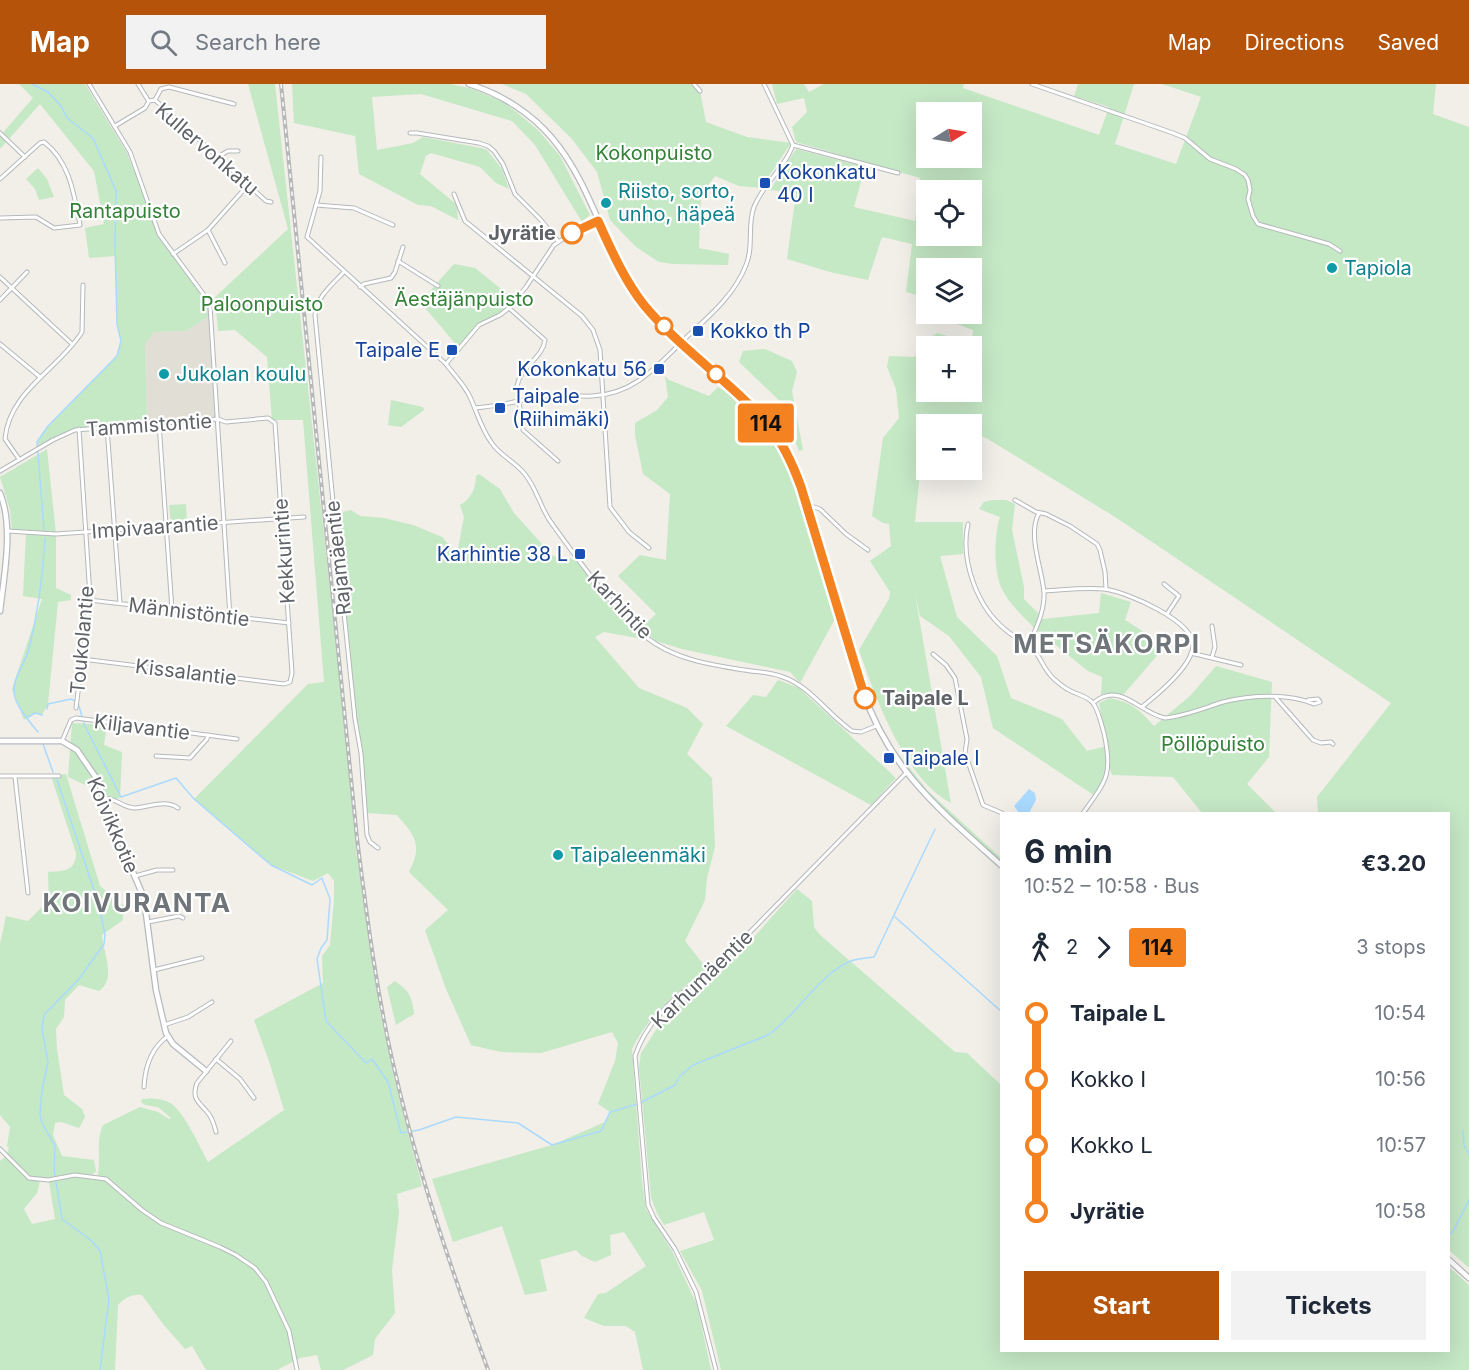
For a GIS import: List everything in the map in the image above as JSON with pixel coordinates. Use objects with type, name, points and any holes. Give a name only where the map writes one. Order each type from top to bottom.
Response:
[{"type":"street","points":[[89,84],[130,152],[157,229],[210,306],[230,616]]},
{"type":"street","points":[[138,84],[149,101]]},
{"type":"street","points":[[469,84],[505,99],[528,115],[551,137],[572,166],[615,257],[635,292],[652,314],[751,407],[769,427],[791,461],[855,668],[876,726],[906,773],[945,814],[1000,864]]},
{"type":"street","points":[[694,84],[700,91]]},
{"type":"street","points":[[475,408],[519,403],[554,394],[591,396],[616,393],[634,385],[651,373],[730,293],[741,276],[750,251],[755,206],[793,145],[789,132],[764,84]]},
{"type":"street","points":[[1032,84],[1185,138],[1210,159],[1245,175],[1250,190],[1248,199],[1258,224],[1329,244],[1340,251]]},
{"type":"street","points":[[155,100],[160,89],[169,87],[234,104]]},
{"type":"street","name":"Kullervonkatu","points":[[115,126],[144,108],[149,101],[155,100],[266,201],[271,202]]},
{"type":"street","points":[[0,133],[25,157]]},
{"type":"street","points":[[410,134],[417,133],[488,146],[503,164],[514,194],[540,219],[558,242]]},
{"type":"street","points":[[0,179],[39,143],[44,142],[53,151],[73,184],[80,225],[54,228],[36,217],[0,218]]},
{"type":"street","points":[[793,145],[898,173]]},
{"type":"street","points":[[218,157],[228,151],[238,151]]},
{"type":"street","points":[[321,157],[320,191],[316,205],[354,208],[393,225]]},
{"type":"street","points":[[173,254],[208,230],[248,185]]},
{"type":"street","points":[[454,194],[465,221],[582,316],[593,330],[599,343],[610,507],[629,532],[649,548]]},
{"type":"street","name":"Karhintie","points":[[316,205],[307,237],[446,364],[465,387],[482,428],[491,443],[524,472],[549,519],[595,580],[646,637],[688,659],[771,674],[790,680],[811,694],[852,731],[861,732],[876,726]]},
{"type":"street","points":[[446,364],[479,325],[509,308],[547,252],[558,242],[598,221]]},
{"type":"street","points":[[208,230],[225,263]]},
{"type":"street","points":[[360,287],[391,278],[403,247]]},
{"type":"street","points":[[398,261],[438,286]]},
{"type":"street","points":[[0,300],[27,272]]},
{"type":"street","name":"Rajamäentie","points":[[344,272],[322,296],[316,306],[315,315],[355,719],[361,753],[367,835],[370,842],[378,848]]},
{"type":"street","points":[[0,277],[72,344]]},
{"type":"street","points":[[20,459],[8,444],[6,435],[17,405],[39,377],[82,332],[83,285]]},
{"type":"street","points":[[509,308],[545,340],[543,347],[518,378],[519,403],[523,430],[558,461]]},
{"type":"street","points":[[0,344],[39,377]]},
{"type":"street","name":"Tammistontie","points":[[0,471],[62,435],[79,429],[218,419],[226,422],[268,418],[272,420]]},
{"type":"street","name":"Kekkurintie","points":[[272,420],[276,426],[292,673],[290,682]]},
{"type":"street","points":[[159,423],[172,610]]},
{"type":"street","points":[[107,427],[120,603]]},
{"type":"street","name":"Toukolantie","points":[[76,708],[89,600],[79,429]]},
{"type":"street","points":[[0,493],[5,506],[7,531],[0,611]]},
{"type":"street","points":[[1015,500],[1070,526],[1097,544],[1104,564],[1106,589]]},
{"type":"street","points":[[807,507],[820,509],[846,534],[868,550]]},
{"type":"street","points":[[1029,645],[1041,616],[1044,591],[1036,552],[1035,523],[1039,513]]},
{"type":"street","name":"Impivaarantie","points":[[7,531],[56,534],[304,517]]},
{"type":"street","points":[[968,524],[965,538],[966,548],[979,596],[993,618],[1007,631],[1034,649],[1044,669],[1051,676],[1069,691],[1085,696],[1093,703],[1102,728],[1109,764],[1106,779],[1084,812]]},
{"type":"street","points":[[1164,584],[1179,596],[1167,614]]},
{"type":"street","points":[[1044,591],[1106,589],[1167,614],[1191,636],[1193,646],[1191,653],[1171,681],[1142,707]]},
{"type":"street","name":"Männistöntie","points":[[89,600],[289,623]]},
{"type":"street","points":[[1212,626],[1215,647],[1212,657]]},
{"type":"street","points":[[1191,653],[1240,665]]},
{"type":"street","points":[[933,654],[946,665],[955,678],[967,739],[965,753],[983,805],[1000,812]]},
{"type":"street","name":"Kissalantie","points":[[82,659],[284,684],[290,682]]},
{"type":"street","points":[[1093,703],[1110,694],[1122,696],[1155,716],[1172,717],[1236,700],[1282,696],[1308,700]]},
{"type":"street","points":[[1281,702],[1282,696]]},
{"type":"street","points":[[1273,697],[1281,702],[1313,740],[1333,744]]},
{"type":"street","name":"Kiljavantie","points":[[62,741],[71,720],[76,718],[237,739]]},
{"type":"street","points":[[156,756],[190,758],[208,735]]},
{"type":"street","points":[[0,741],[62,741]]},
{"type":"street","name":"Koivikkotie","points":[[62,741],[77,750],[99,782],[107,813],[124,847],[144,898],[153,970],[168,1036],[179,1050],[206,1071]]},
{"type":"street","name":"Karhumäentie","points":[[716,1370],[696,1292],[675,1250],[648,1205],[636,1056],[644,1034],[676,998],[692,984],[710,973],[906,773]]},
{"type":"street","points":[[0,776],[58,776]]},
{"type":"street","points":[[15,777],[28,893]]},
{"type":"street","points":[[103,798],[134,808],[167,803],[178,808]]},
{"type":"street","points":[[135,876],[156,870],[173,870]]},
{"type":"street","points":[[148,922],[179,916],[183,918]]},
{"type":"street","points":[[153,970],[202,958]]},
{"type":"street","points":[[164,1024],[188,1017],[212,1002]]},
{"type":"street","points":[[144,1087],[146,1068],[152,1053],[168,1036]]},
{"type":"street","points":[[216,1132],[213,1121],[194,1097],[197,1083],[231,1041]]},
{"type":"street","points":[[216,1059],[232,1071],[254,1098]]},
{"type":"street","points":[[0,1150],[29,1178],[58,1179],[75,1175],[106,1179],[161,1223],[227,1250],[255,1268],[266,1282],[289,1331],[297,1370]]},
{"type":"street","points":[[1450,1261],[1469,1278]]},
{"type":"shaded area","points":[[211,315],[218,419],[147,424],[145,344],[154,332],[186,331]]},
{"type":"green space","name":"Rantapuisto","points":[[19,84],[85,84],[127,153],[157,229],[208,301],[211,315],[186,331],[154,332],[145,344],[147,419],[112,426],[77,428],[53,440],[40,450],[37,442],[48,426],[117,356],[121,341],[117,324],[115,256],[89,258],[85,228],[104,224],[94,171],[40,104],[0,149],[0,136],[33,98]]},
{"type":"green space","name":"Paloonpuisto","points":[[248,84],[275,84],[357,838],[356,854],[359,857],[381,1006],[379,1008],[422,1186],[397,1194],[399,1213],[392,1270],[395,1313],[375,1339],[373,1355],[343,1370],[321,1370],[317,1355],[300,1358],[277,1370],[206,1370],[192,1346],[185,1349],[142,1295],[138,1295],[128,1297],[118,1305],[115,1370],[0,1370],[0,1161],[6,1156],[9,1148],[7,1146],[10,1127],[0,1115],[0,944],[6,916],[28,921],[49,900],[48,872],[68,869],[74,864],[76,853],[51,776],[66,774],[100,886],[123,905],[123,920],[102,935],[108,965],[107,980],[104,986],[99,991],[79,985],[65,1000],[64,1017],[56,1029],[64,1095],[82,1109],[85,1117],[79,1128],[61,1122],[55,1123],[53,1135],[62,1156],[94,1160],[96,1171],[91,1176],[75,1175],[40,1181],[37,1193],[24,1209],[32,1224],[55,1219],[49,1182],[75,1177],[97,1178],[99,1138],[103,1125],[140,1107],[171,1118],[158,1107],[145,1105],[141,1102],[142,1099],[160,1099],[175,1107],[191,1130],[208,1162],[284,1110],[254,1020],[323,983],[322,956],[330,945],[334,881],[328,873],[313,881],[271,865],[194,799],[308,684],[324,682],[303,420],[272,420],[267,357],[235,330],[218,331],[213,299],[288,229]]},
{"type":"green space","points":[[292,84],[451,84],[473,89],[504,102],[538,130],[560,156],[590,215],[582,222],[535,145],[512,121],[421,94],[372,97],[377,150],[413,143],[423,137],[486,149],[502,169],[509,189],[496,183],[480,167],[431,153],[426,156],[420,174],[457,205],[458,220],[431,206],[418,205],[359,174],[355,136],[294,123]]},
{"type":"green space","name":"Kokonpuisto","points":[[502,84],[694,84],[700,91],[706,122],[747,137],[791,143],[761,188],[739,186],[715,176],[701,195],[699,248],[729,254],[728,265],[659,262],[636,247],[610,220],[597,172],[572,139],[526,94]]},
{"type":"green space","name":"Pöllöpuisto","points":[[772,84],[804,84],[809,92],[824,84],[964,84],[963,88],[1099,135],[1109,107],[1074,96],[1078,84],[1134,84],[1115,144],[1176,164],[1201,97],[1162,84],[1436,84],[1433,114],[1469,127],[1469,1268],[1450,1251],[1450,812],[1318,812],[1317,797],[1391,703],[1115,517],[982,436],[982,414],[916,414],[916,480],[919,480],[915,522],[963,522],[963,554],[940,556],[957,617],[997,656],[1011,698],[1062,719],[1087,751],[1107,746],[1099,703],[1110,698],[1135,708],[1154,726],[1190,696],[1216,666],[1272,682],[1269,757],[1247,784],[1275,812],[1201,812],[1173,777],[1112,775],[1109,766],[1106,779],[1095,796],[993,728],[981,677],[949,636],[920,616],[915,594],[951,803],[934,792],[906,757],[883,713],[859,650],[889,599],[890,592],[870,561],[891,546],[889,524],[872,516],[883,438],[899,418],[896,389],[887,367],[889,356],[914,357],[916,355],[916,402],[982,402],[982,336],[972,336],[973,330],[957,324],[982,324],[982,258],[916,258],[916,295],[906,292],[912,244],[882,237],[868,280],[787,259],[796,193],[770,190],[796,149],[865,167],[854,207],[915,221],[916,212],[916,246],[982,246],[982,180],[920,180],[920,178],[796,142],[792,127],[807,112],[804,98],[777,104]]},
{"type":"green space","points":[[38,168],[47,179],[54,197],[39,200],[35,189],[26,179]]},
{"type":"green space","name":"Äestäjänpuisto","points":[[454,264],[475,268],[515,300],[500,315],[479,325],[459,348],[420,302]]},
{"type":"green space","points":[[765,349],[792,361],[797,372],[792,391],[803,450],[799,451],[785,406],[739,362],[743,351]]},
{"type":"green space","points":[[665,376],[669,380],[709,396],[718,387],[727,392],[776,443],[787,463],[803,508],[835,619],[800,683],[790,672],[682,649],[656,641],[641,628],[656,614],[618,576],[640,555],[666,560],[670,494],[643,474],[635,435],[635,423],[657,410],[668,397]]},
{"type":"green space","points":[[391,400],[423,407],[424,410],[401,427],[388,425]]},
{"type":"green space","points":[[47,449],[56,534],[56,588],[71,595],[71,600],[58,602],[48,704],[42,715],[34,713],[24,720],[12,689],[42,599],[23,596],[26,533],[12,531],[10,510],[0,477]]},
{"type":"green space","points":[[479,474],[500,489],[514,513],[552,555],[564,560],[570,558],[579,563],[643,639],[604,632],[595,637],[639,688],[687,708],[703,724],[687,754],[712,778],[715,847],[707,878],[705,900],[685,941],[707,969],[655,1015],[646,1025],[632,1049],[646,1209],[672,1251],[697,1305],[711,1370],[643,1370],[635,1332],[626,1326],[604,1326],[584,1318],[598,1294],[606,1293],[646,1266],[624,1232],[610,1235],[611,1255],[595,1262],[582,1256],[576,1250],[540,1260],[547,1291],[525,1295],[502,1226],[453,1242],[432,1179],[552,1145],[605,1122],[610,1112],[598,1104],[615,1061],[618,1043],[612,1032],[541,1053],[501,1052],[471,1045],[446,989],[425,930],[448,910],[409,872],[416,855],[416,848],[412,835],[403,822],[397,815],[367,813],[334,514],[351,510],[360,516],[384,518],[413,525],[442,537],[457,554],[464,517],[460,505],[472,493],[476,476]]},
{"type":"green space","points":[[1006,500],[1015,504],[1012,530],[1024,587],[1024,599],[1041,616],[1034,628],[1009,601],[997,575],[997,534],[1000,517],[979,509],[984,502]]},
{"type":"green space","points":[[186,504],[187,522],[171,523],[169,505]]},
{"type":"green space","points":[[1101,593],[1131,602],[1125,620],[1152,637],[1161,651],[1123,695],[1107,693],[1101,695],[1102,677],[1088,671],[1037,630],[1042,619],[1099,613]]},
{"type":"green space","points":[[838,602],[850,632],[869,694],[864,688]]},
{"type":"green space","points":[[778,680],[799,688],[896,778],[871,805],[726,726],[753,695],[766,697]]},
{"type":"green space","points":[[72,723],[107,725],[104,745],[122,752],[120,798],[116,799],[68,777]]},
{"type":"green space","points":[[900,756],[928,791],[1000,857],[1000,860],[927,794],[897,758]]},
{"type":"green space","points":[[797,889],[812,901],[814,927],[819,934],[955,1052],[967,1053],[1000,1084],[1000,1352],[1450,1352],[1450,1268],[1469,1285],[1469,1370],[721,1370],[702,1291],[680,1251],[714,1240],[704,1212],[664,1225],[657,1213],[651,1197],[639,1067],[641,1053],[658,1027],[690,995],[709,982],[745,947]]},
{"type":"green space","points":[[395,981],[409,995],[414,1014],[396,1025],[387,987]]},
{"type":"water","points":[[1029,789],[1035,793],[1036,800],[1030,812],[1018,812],[1014,806]]},
{"type":"waterway","points":[[32,84],[48,92],[61,106],[67,118],[93,138],[116,191],[117,324],[121,341],[117,356],[48,426],[37,442],[44,529]]},
{"type":"waterway","points":[[38,732],[17,703],[14,686],[32,635],[40,594],[45,538]]},
{"type":"waterway","points":[[47,709],[48,704],[71,699],[75,701]]},
{"type":"waterway","points":[[78,703],[85,726],[121,797],[176,778],[194,799],[271,865],[312,885],[322,878],[330,899],[327,940],[317,959],[326,1021],[366,1063],[372,1059],[388,1082],[401,1133],[419,1130],[456,1117],[518,1123],[552,1145],[601,1131],[610,1112],[638,1104],[675,1085],[679,1077],[693,1065],[768,1035],[829,975],[854,960],[874,957],[935,829]]},
{"type":"waterway","points":[[27,718],[35,713],[42,715]]},
{"type":"waterway","points":[[43,744],[53,772]]},
{"type":"waterway","points":[[57,780],[99,905],[105,935],[104,944],[79,979],[44,1015],[42,1029],[48,1062],[40,1114],[42,1123],[55,1146],[54,1169],[62,1219],[92,1241],[100,1251],[109,1299],[100,1370]]},
{"type":"waterway","points":[[895,917],[1000,1010]]},
{"type":"waterway","points":[[1463,1130],[1464,1145],[1469,1154]]},
{"type":"waterway","points":[[1450,1234],[1469,1200]]},
{"type":"railway","points":[[281,84],[357,838],[373,957],[389,1046],[415,1151],[488,1370]]},
{"type":"bus line","name":"114","points":[[572,233],[598,221],[624,274],[643,304],[751,407],[779,441],[791,461],[801,487],[865,698]]},
{"type":"place","name":"Kokonkatu 40 I","points":[[765,183]]},
{"type":"place","name":"Riisto, sorto, unho, häpeä","points":[[606,203]]},
{"type":"place","name":"Jyrätie","points":[[572,233]]},
{"type":"place","name":"Tapiola","points":[[1332,268]]},
{"type":"place","name":"Kokko th P","points":[[698,331]]},
{"type":"place","name":"Taipale E","points":[[452,350]]},
{"type":"place","name":"Kokonkatu 56","points":[[659,369]]},
{"type":"place","name":"Jukolan koulu","points":[[164,374]]},
{"type":"place","name":"Taipale (Riihimäki)","points":[[500,408]]},
{"type":"place","name":"Karhintie 38 L","points":[[580,554]]},
{"type":"place","name":"Taipale L","points":[[865,698]]},
{"type":"place","name":"Taipale I","points":[[889,758]]},
{"type":"place","name":"Taipaleenmäki","points":[[558,855]]},
{"type":"district","name":"METSÄKORPI","points":[[1107,644]]},
{"type":"district","name":"KOIVURANTA","points":[[137,903]]}]
